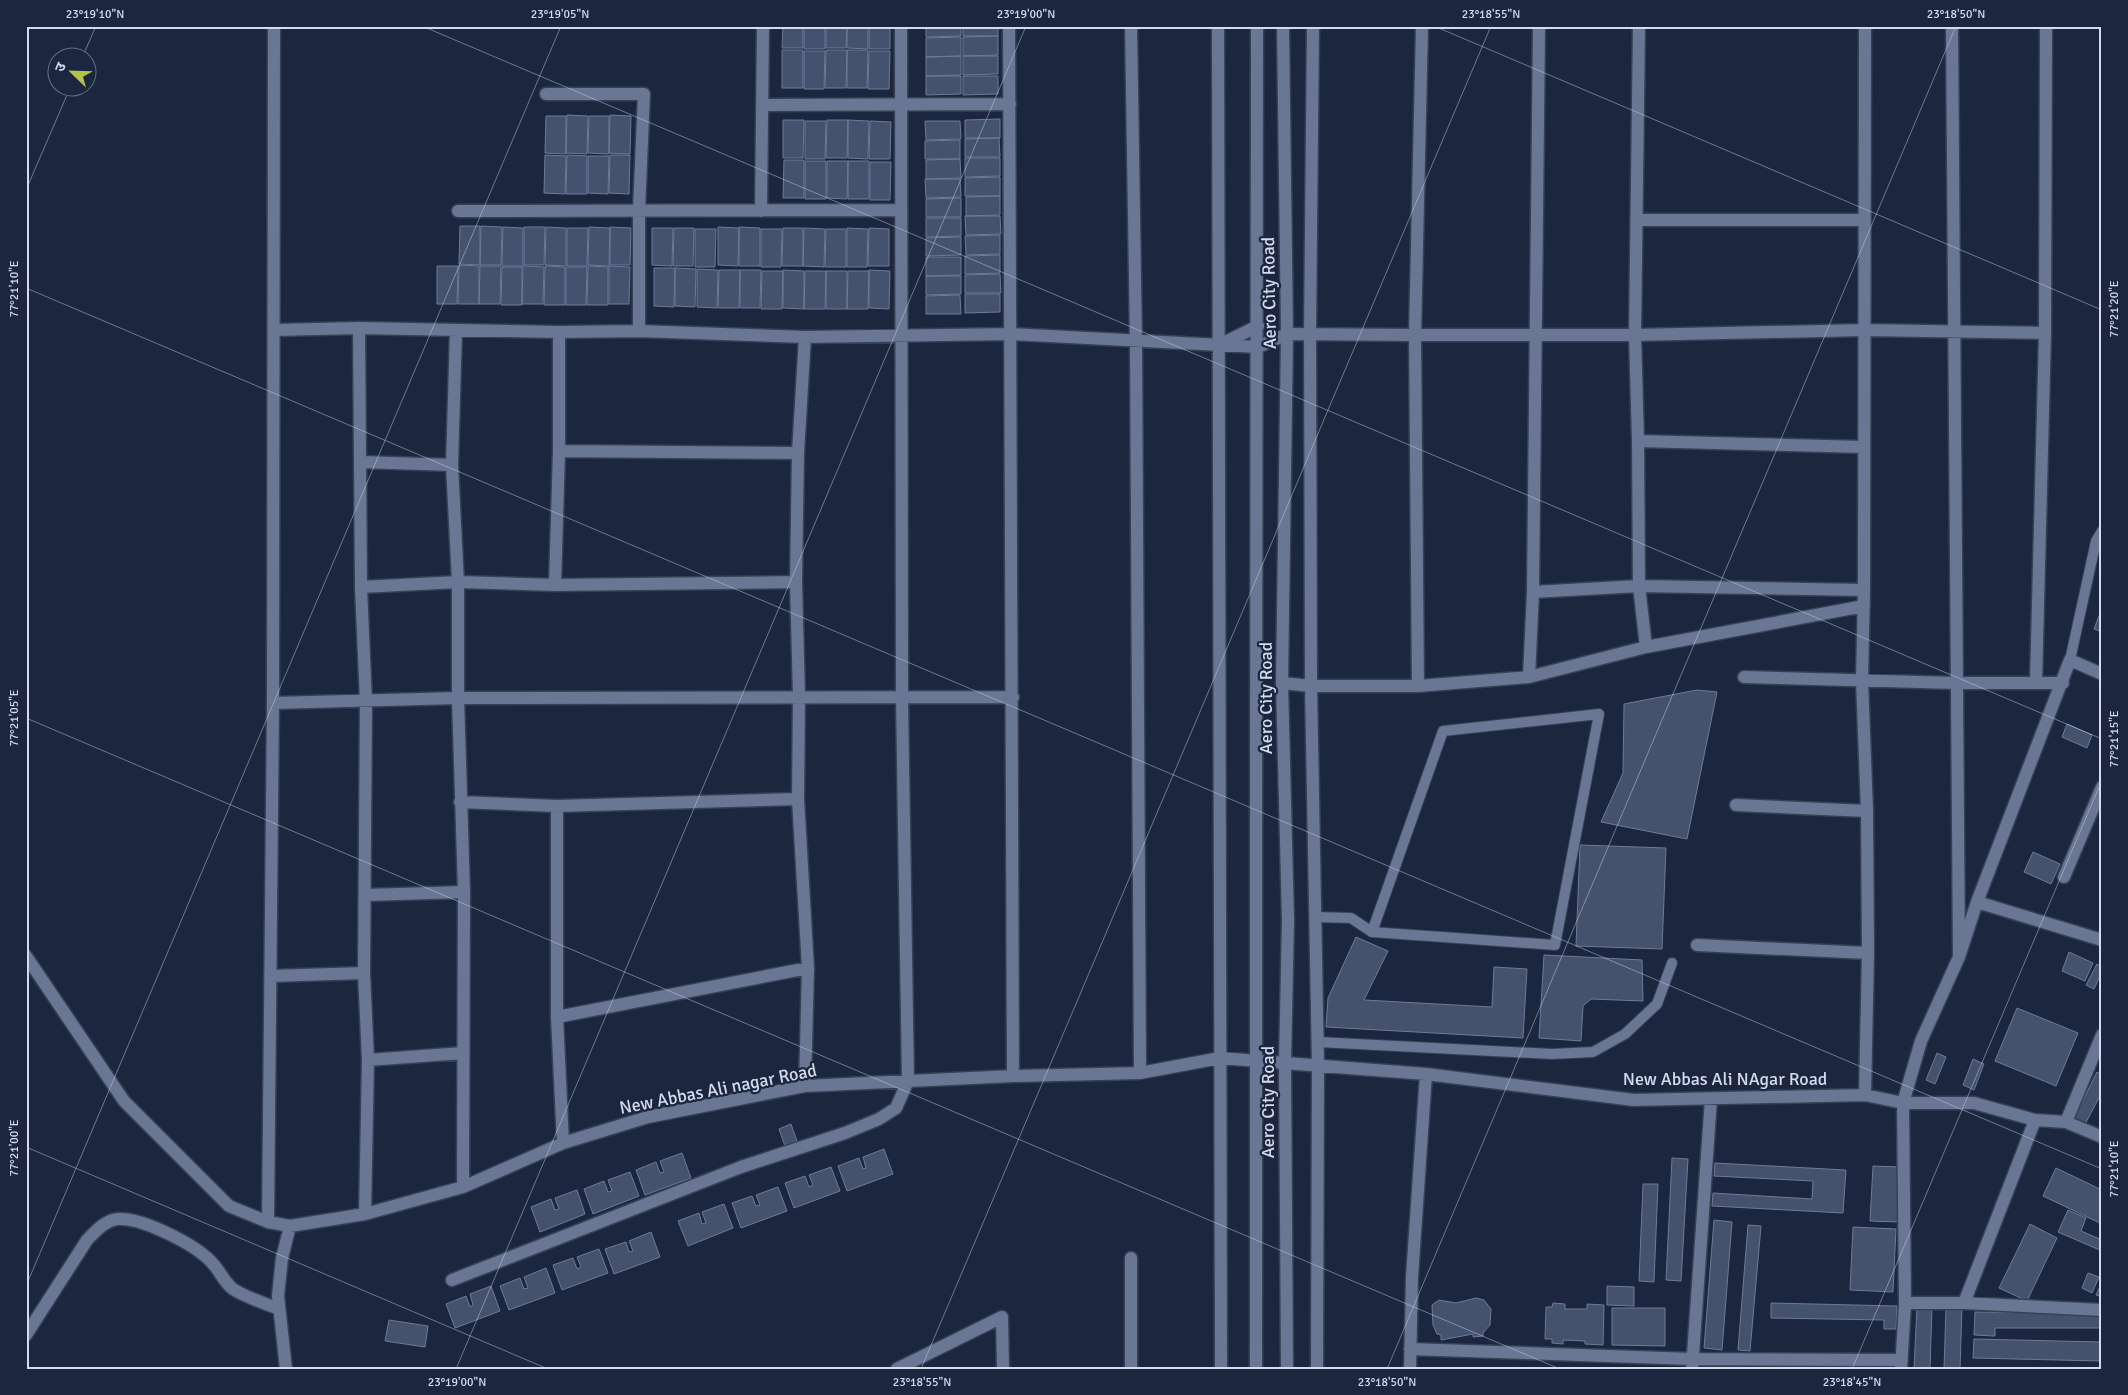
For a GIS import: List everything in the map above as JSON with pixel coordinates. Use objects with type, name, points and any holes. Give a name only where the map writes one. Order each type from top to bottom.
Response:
[{"type":"street","points":[[268,1222],[275,330],[274,26]]},
{"type":"street","points":[[761,211],[763,26]]},
{"type":"street","points":[[452,1280],[741,1167],[845,1133],[879,1119],[896,1108],[908,1081],[902,698],[900,210],[902,103],[900,26]]},
{"type":"street","points":[[1009,26],[1013,1076]]},
{"type":"street","points":[[1131,26],[1136,342],[1140,1073]]},
{"type":"street","points":[[1218,26],[1217,346],[1221,1369]]},
{"type":"street","name":"Aero City Road","points":[[1256,1369],[1254,1060],[1258,348],[1257,26]]},
{"type":"street","name":"Aero City Road","points":[[1282,26],[1287,334],[1282,683],[1288,920],[1285,1063],[1287,1369]]},
{"type":"street","points":[[1313,26],[1310,334],[1311,686],[1318,1042],[1317,1369]]},
{"type":"street","points":[[1418,686],[1415,336],[1422,26]]},
{"type":"street","points":[[1529,677],[1533,592],[1539,26]]},
{"type":"street","points":[[1639,26],[1638,220],[1635,334],[1639,586],[1646,646]]},
{"type":"street","points":[[1865,26],[1864,606],[1862,680],[1867,811],[1868,953],[1865,1095]]},
{"type":"street","points":[[1952,26],[1958,957]]},
{"type":"street","points":[[2036,682],[2045,333],[2046,26]]},
{"type":"street","points":[[546,94],[644,94],[639,210],[639,331]]},
{"type":"street","points":[[763,105],[1010,104]]},
{"type":"street","points":[[458,211],[900,210]]},
{"type":"street","points":[[1638,220],[1865,220]]},
{"type":"street","points":[[1217,346],[1258,326]]},
{"type":"street","points":[[275,330],[359,328],[559,332],[639,331],[806,337],[1011,334],[1258,348],[1287,334],[1415,336],[1865,330],[2045,333]]},
{"type":"street","points":[[359,328],[361,587],[366,702],[364,973],[368,1060],[365,1214]]},
{"type":"street","points":[[456,330],[452,465],[458,582],[460,802],[464,892],[463,1187]]},
{"type":"street","points":[[555,585],[560,451],[559,332]]},
{"type":"street","points":[[804,1086],[808,968],[798,800],[799,696],[796,582],[798,453],[806,337]]},
{"type":"street","points":[[1638,441],[1864,447]]},
{"type":"street","points":[[560,451],[798,453]]},
{"type":"street","points":[[361,462],[452,465]]},
{"type":"street","points":[[361,587],[458,582],[555,585],[796,582]]},
{"type":"street","points":[[1533,592],[1639,586],[1864,590]]},
{"type":"street","points":[[1282,683],[1311,686],[1418,686],[1529,677],[1646,646],[1864,606]]},
{"type":"street","points":[[1410,1349],[1692,1364],[1902,1365],[1904,1303],[1903,1103],[1921,1041],[1958,957],[1977,902],[2063,683],[2070,660],[2102,674]]},
{"type":"street","points":[[1744,677],[1955,683],[2063,683]]},
{"type":"street","points":[[273,703],[366,702],[458,698],[1013,697]]},
{"type":"street","points":[[2064,877],[2102,787]]},
{"type":"street","points":[[460,802],[557,806],[798,800]]},
{"type":"street","points":[[1736,805],[1867,811]]},
{"type":"street","points":[[557,806],[557,1017],[563,1143]]},
{"type":"street","points":[[366,895],[464,892]]},
{"type":"street","points":[[1977,902],[2102,940]]},
{"type":"street","points":[[1697,945],[1868,953]]},
{"type":"street","name":"New Abbas Ali nagar Road","points":[[26,956],[124,1101],[229,1206],[268,1222],[290,1226],[365,1214],[463,1187],[563,1143],[648,1117],[804,1086],[1013,1076],[1140,1073],[1220,1058],[1285,1063]]},
{"type":"street","points":[[557,1017],[808,968]]},
{"type":"street","points":[[270,976],[364,973]]},
{"type":"street","points":[[2066,1122],[2102,1034]]},
{"type":"street","points":[[368,1060],[463,1053]]},
{"type":"street","name":"New Abbas Ali NAgar Road","points":[[1285,1063],[1426,1074],[1634,1100],[1865,1095],[1903,1103],[1974,1103],[2035,1120],[2066,1122],[2102,1137]]},
{"type":"street","points":[[1410,1369],[1412,1277],[1426,1074]]},
{"type":"street","points":[[1692,1364],[1711,1099]]},
{"type":"street","points":[[1964,1303],[2035,1120]]},
{"type":"street","points":[[26,1335],[87,1240],[98,1229],[117,1219],[131,1220],[181,1240],[214,1265],[225,1283],[234,1289],[278,1303]]},
{"type":"street","points":[[286,1369],[278,1303],[282,1258],[290,1226]]},
{"type":"street","points":[[1131,1258],[1131,1369]]},
{"type":"street","points":[[1904,1303],[1964,1303],[2102,1310]]},
{"type":"street","points":[[897,1369],[1002,1317],[1003,1369]]},
{"type":"lane","points":[[2070,660],[2096,541],[2102,531]]},
{"type":"lane","points":[[1316,917],[1350,918],[1372,932],[1555,945],[1599,714],[1443,731],[1372,932]]},
{"type":"lane","points":[[1318,1042],[1552,1054],[1593,1052],[1625,1034],[1657,1004],[1672,963]]},
{"type":"building","points":[[783,26],[803,26],[803,48],[782,48]]},
{"type":"building","points":[[804,26],[825,26],[825,49],[804,49]]},
{"type":"building","points":[[826,26],[847,26],[846,48],[826,48]]},
{"type":"building","points":[[847,26],[868,26],[868,49],[847,48]]},
{"type":"building","points":[[869,26],[890,26],[890,49],[869,49]]},
{"type":"building","points":[[926,26],[961,26],[961,36],[926,37]]},
{"type":"building","points":[[963,26],[998,26],[998,36],[963,36]]},
{"type":"building","points":[[998,36],[998,55],[963,56],[963,37]]},
{"type":"building","points":[[961,37],[961,56],[926,57],[926,38]]},
{"type":"building","points":[[782,50],[803,50],[803,88],[782,88]]},
{"type":"building","points":[[826,50],[847,50],[846,88],[825,88]]},
{"type":"building","points":[[847,50],[868,50],[867,88],[847,88]]},
{"type":"building","points":[[804,51],[825,51],[824,89],[804,89]]},
{"type":"building","points":[[869,51],[890,51],[889,89],[868,89]]},
{"type":"building","points":[[961,56],[961,75],[926,76],[926,57]]},
{"type":"building","points":[[963,56],[998,56],[998,74],[963,75]]},
{"type":"building","points":[[926,76],[961,76],[961,94],[926,95]]},
{"type":"building","points":[[963,76],[998,76],[998,94],[963,95]]},
{"type":"building","points":[[567,115],[588,116],[587,154],[566,153]]},
{"type":"building","points":[[610,115],[631,116],[630,154],[609,153]]},
{"type":"building","points":[[546,116],[566,116],[566,154],[545,153]]},
{"type":"building","points":[[589,116],[609,116],[609,154],[588,153]]},
{"type":"building","points":[[1000,119],[1000,138],[965,138],[965,120]]},
{"type":"building","points":[[783,120],[804,120],[803,158],[783,158]]},
{"type":"building","points":[[827,120],[848,120],[847,158],[826,158]]},
{"type":"building","points":[[848,120],[869,121],[868,159],[848,158]]},
{"type":"building","points":[[805,121],[826,121],[825,159],[805,159]]},
{"type":"building","points":[[870,121],[891,122],[890,159],[869,159]]},
{"type":"building","points":[[925,121],[960,121],[961,139],[926,140]]},
{"type":"building","points":[[999,138],[1000,157],[965,157],[965,139]]},
{"type":"building","points":[[960,140],[960,159],[925,159],[925,141]]},
{"type":"building","points":[[545,155],[566,156],[565,194],[544,193]]},
{"type":"building","points":[[567,155],[587,156],[587,194],[566,194]]},
{"type":"building","points":[[610,155],[630,155],[629,194],[609,193]]},
{"type":"building","points":[[588,156],[609,156],[608,194],[588,193]]},
{"type":"building","points":[[965,158],[1000,158],[1000,176],[965,177]]},
{"type":"building","points":[[960,159],[961,178],[926,179],[926,160]]},
{"type":"building","points":[[784,160],[804,160],[804,198],[783,198]]},
{"type":"building","points":[[805,161],[826,161],[826,199],[805,199]]},
{"type":"building","points":[[827,161],[848,161],[847,199],[827,198]]},
{"type":"building","points":[[848,161],[869,161],[869,199],[848,199]]},
{"type":"building","points":[[870,162],[891,162],[890,200],[870,200]]},
{"type":"building","points":[[1000,177],[1000,196],[965,196],[965,178]]},
{"type":"building","points":[[925,179],[960,179],[961,197],[926,198]]},
{"type":"building","points":[[1000,196],[1000,215],[966,216],[966,197]]},
{"type":"building","points":[[961,198],[961,217],[926,217],[926,199]]},
{"type":"building","points":[[965,216],[1000,216],[1001,234],[966,235]]},
{"type":"building","points":[[926,218],[961,218],[961,236],[926,237]]},
{"type":"building","points":[[460,226],[480,226],[480,265],[459,264]]},
{"type":"building","points":[[481,226],[502,227],[501,265],[480,265]]},
{"type":"building","points":[[503,227],[523,228],[523,266],[502,266]]},
{"type":"building","points":[[524,227],[545,227],[544,265],[524,265]]},
{"type":"building","points":[[546,227],[566,228],[566,266],[545,265]]},
{"type":"building","points":[[589,227],[610,228],[609,266],[588,265]]},
{"type":"building","points":[[610,227],[631,228],[630,265],[610,265]]},
{"type":"building","points":[[718,227],[739,228],[738,266],[718,265]]},
{"type":"building","points":[[739,227],[760,228],[760,266],[739,266]]},
{"type":"building","points":[[567,228],[588,228],[587,266],[567,266]]},
{"type":"building","points":[[652,228],[673,228],[672,266],[652,265]]},
{"type":"building","points":[[674,228],[694,228],[693,266],[673,266]]},
{"type":"building","points":[[783,228],[803,228],[803,266],[782,266]]},
{"type":"building","points":[[804,228],[825,229],[824,267],[803,266]]},
{"type":"building","points":[[847,228],[868,229],[867,267],[847,267]]},
{"type":"building","points":[[869,228],[889,229],[889,266],[868,266]]},
{"type":"building","points":[[695,229],[716,229],[715,267],[695,267]]},
{"type":"building","points":[[761,229],[782,229],[781,267],[761,267]]},
{"type":"building","points":[[826,229],[846,229],[846,267],[825,267]]},
{"type":"building","points":[[1000,235],[1000,254],[966,255],[965,236]]},
{"type":"building","points":[[961,237],[961,255],[926,256],[926,238]]},
{"type":"building","points":[[1000,255],[1000,273],[965,274],[965,256]]},
{"type":"building","points":[[926,257],[961,257],[961,275],[926,276]]},
{"type":"building","points":[[459,265],[479,266],[479,304],[458,304]]},
{"type":"building","points":[[437,266],[458,266],[457,304],[437,304]]},
{"type":"building","points":[[480,266],[501,266],[500,304],[479,304]]},
{"type":"building","points":[[523,266],[544,267],[543,304],[522,304]]},
{"type":"building","points":[[545,266],[565,267],[565,305],[544,305]]},
{"type":"building","points":[[588,266],[608,267],[608,305],[587,305]]},
{"type":"building","points":[[609,266],[630,267],[629,304],[609,304]]},
{"type":"building","points":[[502,267],[522,267],[522,305],[501,305]]},
{"type":"building","points":[[566,267],[587,267],[586,305],[566,305]]},
{"type":"building","points":[[654,268],[675,268],[674,307],[654,306]]},
{"type":"building","points":[[675,268],[696,269],[695,307],[675,306]]},
{"type":"building","points":[[697,269],[718,270],[717,308],[697,307]]},
{"type":"building","points":[[719,270],[740,270],[739,308],[718,308]]},
{"type":"building","points":[[740,270],[761,270],[760,308],[740,308]]},
{"type":"building","points":[[783,270],[804,271],[804,309],[783,308]]},
{"type":"building","points":[[869,270],[890,271],[889,309],[869,308]]},
{"type":"building","points":[[762,271],[783,271],[782,309],[761,309]]},
{"type":"building","points":[[805,271],[826,271],[825,309],[804,309]]},
{"type":"building","points":[[826,271],[847,271],[847,309],[826,309]]},
{"type":"building","points":[[848,271],[869,271],[868,309],[847,309]]},
{"type":"building","points":[[1000,274],[1001,293],[965,293],[965,275]]},
{"type":"building","points":[[926,276],[961,276],[961,294],[926,295]]},
{"type":"building","points":[[965,294],[1000,294],[1000,312],[965,313]]},
{"type":"building","points":[[960,295],[961,314],[926,314],[926,296]]},
{"type":"building","points":[[2102,608],[2102,632],[2094,629]]},
{"type":"building","points":[[1697,690],[1717,692],[1687,839],[1601,822],[1623,773],[1624,704]]},
{"type":"building","points":[[2067,724],[2092,735],[2087,748],[2062,737]]},
{"type":"building","points":[[1580,845],[1666,848],[1662,949],[1576,946]]},
{"type":"building","points":[[2033,852],[2060,864],[2051,884],[2024,872]]},
{"type":"building","points":[[1356,937],[1388,951],[1364,1000],[1492,1007],[1494,967],[1527,969],[1523,1038],[1326,1027],[1328,998]]},
{"type":"building","points":[[2069,952],[2093,963],[2085,981],[2062,971]]},
{"type":"building","points":[[1544,955],[1642,960],[1643,1001],[1591,999],[1583,1006],[1581,1041],[1539,1038]]},
{"type":"building","points":[[2097,964],[2102,967],[2102,972],[2094,989],[2086,985]]},
{"type":"building","points":[[2017,1008],[2078,1033],[2056,1086],[1995,1061]]},
{"type":"building","points":[[1937,1053],[1946,1057],[1935,1084],[1926,1080]]},
{"type":"building","points":[[1973,1059],[1984,1064],[1974,1090],[1963,1085]]},
{"type":"building","points":[[2097,1072],[2102,1075],[2102,1092],[2084,1126],[2073,1120]]},
{"type":"building","points":[[791,1124],[797,1141],[785,1146],[779,1129]]},
{"type":"building","points":[[884,1149],[893,1174],[847,1191],[838,1166],[859,1158],[863,1169],[866,1168],[863,1157]]},
{"type":"building","points":[[682,1153],[691,1178],[645,1195],[636,1170],[656,1162],[660,1173],[664,1172],[660,1161]]},
{"type":"building","points":[[1672,1158],[1688,1159],[1681,1281],[1666,1280]]},
{"type":"building","points":[[1715,1163],[1846,1170],[1843,1213],[1712,1206],[1713,1193],[1812,1199],[1813,1181],[1714,1176]]},
{"type":"building","points":[[1873,1166],[1900,1167],[1898,1222],[1870,1221]]},
{"type":"building","points":[[831,1167],[840,1191],[794,1208],[785,1183],[805,1176],[809,1187],[813,1185],[809,1175]]},
{"type":"building","points":[[2056,1168],[2102,1190],[2102,1224],[2043,1196]]},
{"type":"building","points":[[630,1172],[639,1196],[593,1214],[584,1189],[604,1181],[608,1192],[612,1191],[608,1180]]},
{"type":"building","points":[[1643,1184],[1658,1184],[1654,1282],[1639,1281]]},
{"type":"building","points":[[778,1187],[787,1211],[741,1228],[732,1203],[752,1196],[756,1206],[760,1205],[756,1195]]},
{"type":"building","points":[[577,1190],[585,1214],[540,1232],[531,1207],[551,1199],[555,1210],[559,1209],[555,1198]]},
{"type":"building","points":[[724,1204],[733,1228],[688,1246],[678,1221],[699,1213],[702,1224],[706,1223],[702,1212]]},
{"type":"building","points":[[2068,1210],[2086,1218],[2081,1231],[2102,1240],[2102,1251],[2058,1232]]},
{"type":"building","points":[[1714,1220],[1732,1222],[1722,1350],[1704,1348]]},
{"type":"building","points":[[2030,1224],[2057,1238],[2027,1301],[1999,1288]]},
{"type":"building","points":[[1748,1225],[1761,1226],[1750,1351],[1738,1350]]},
{"type":"building","points":[[1853,1227],[1896,1229],[1893,1292],[1850,1290]]},
{"type":"building","points":[[651,1232],[660,1257],[614,1274],[605,1249],[626,1242],[629,1252],[633,1251],[629,1241]]},
{"type":"building","points":[[599,1249],[608,1273],[562,1290],[553,1265],[573,1258],[577,1269],[581,1267],[577,1257]]},
{"type":"building","points":[[546,1268],[555,1293],[509,1310],[500,1286],[520,1278],[524,1289],[528,1288],[524,1277]]},
{"type":"building","points":[[2088,1273],[2099,1277],[2092,1293],[2082,1288]]},
{"type":"building","points":[[2102,1282],[2102,1297],[2096,1295]]},
{"type":"building","points":[[491,1286],[500,1311],[455,1328],[446,1304],[466,1296],[470,1307],[473,1305],[470,1294]]},
{"type":"building","points":[[1607,1286],[1634,1287],[1634,1306],[1607,1305]]},
{"type":"building","points":[[1476,1298],[1484,1300],[1491,1309],[1490,1325],[1483,1333],[1483,1336],[1473,1337],[1473,1334],[1441,1340],[1441,1335],[1437,1334],[1433,1325],[1432,1305],[1439,1300],[1456,1303]]},
{"type":"building","points":[[1553,1303],[1565,1304],[1565,1309],[1587,1309],[1587,1304],[1604,1305],[1603,1345],[1585,1344],[1585,1341],[1563,1340],[1563,1344],[1552,1343],[1552,1339],[1545,1339],[1546,1307],[1552,1307]]},
{"type":"building","points":[[1771,1303],[1897,1306],[1896,1329],[1884,1329],[1884,1320],[1771,1318]]},
{"type":"building","points":[[1917,1307],[1932,1307],[1930,1369],[1914,1369]]},
{"type":"building","points":[[1946,1307],[1962,1307],[1960,1369],[1944,1369]]},
{"type":"building","points":[[1612,1308],[1665,1308],[1665,1346],[1612,1345]]},
{"type":"building","points":[[1975,1312],[2102,1313],[2101,1328],[1995,1328],[1995,1336],[1974,1335]]},
{"type":"building","points":[[389,1320],[428,1326],[425,1347],[385,1341]]},
{"type":"building","points":[[1974,1339],[2100,1342],[2100,1361],[1973,1358]]},
{"type":"building","points":[[1878,1366],[1894,1367],[1893,1369],[1878,1369]]},
{"type":"building","points":[[1705,1368],[1768,1369],[1705,1369]]}]
